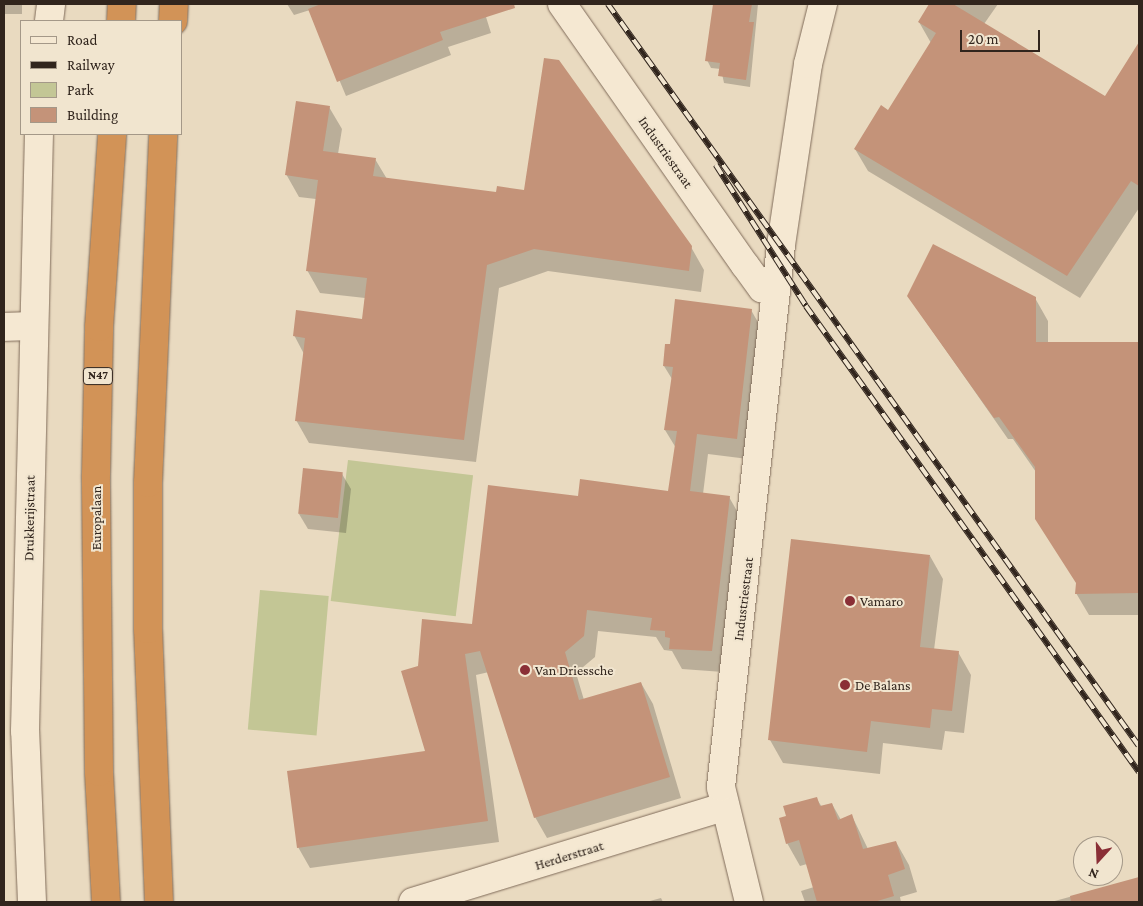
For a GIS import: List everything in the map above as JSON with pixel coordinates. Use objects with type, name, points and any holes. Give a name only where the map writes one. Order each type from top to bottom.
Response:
[{"type":"highway","points":[[121,20],[122,4]]},
{"type":"highway","points":[[173,20],[174,4]]},
{"type":"highway","name":"Europalaan","points":[[106,902],[99,772],[96,475],[99,328],[112,135]]},
{"type":"highway","points":[[159,902],[148,629],[148,483],[163,135]]},
{"type":"street","points":[[49,20],[51,4]]},
{"type":"street","name":"Industriestraat","points":[[562,4],[745,265],[762,288],[775,293]]},
{"type":"street","name":"Industriestraat","points":[[749,902],[724,807],[721,788],[775,293],[808,64],[823,4]]},
{"type":"street","name":"Drukkerijstraat","points":[[32,902],[25,731],[39,135]]},
{"type":"street","points":[[4,327],[33,326]]},
{"type":"street","name":"Herderstraat","points":[[413,902],[724,807]]},
{"type":"green space","points":[[348,460],[473,475],[456,616],[331,601]]},
{"type":"green space","points":[[260,590],[329,596],[317,735],[248,729]]},
{"type":"building","points":[[321,4],[514,4],[515,8],[440,32],[443,40],[337,82],[308,9]]},
{"type":"building","points":[[713,4],[752,4],[749,22],[754,22],[746,80],[718,76],[720,63],[705,61]]},
{"type":"building","points":[[929,4],[953,4],[1105,96],[1139,42],[1139,186],[1131,181],[1067,276],[854,149],[881,105],[888,110],[936,33],[918,22]]},
{"type":"building","points":[[544,58],[559,60],[692,246],[689,271],[534,249],[487,265],[464,440],[295,421],[305,338],[293,336],[296,310],[362,319],[367,278],[306,271],[318,180],[285,175],[296,101],[330,106],[323,151],[376,158],[373,176],[496,192],[497,186],[524,190]]},
{"type":"building","points":[[933,244],[1036,297],[1036,342],[1139,342],[1139,593],[1075,594],[1076,583],[1035,519],[1035,467],[999,417],[994,418],[907,296]]},
{"type":"building","points":[[675,299],[752,309],[737,439],[697,434],[690,491],[730,496],[712,651],[669,649],[670,638],[665,637],[665,631],[650,630],[652,618],[587,610],[584,636],[565,652],[579,700],[641,682],[670,777],[534,818],[480,651],[465,654],[488,821],[297,848],[287,771],[425,751],[401,671],[418,666],[422,619],[472,624],[488,485],[578,496],[580,479],[668,491],[677,431],[664,430],[673,367],[663,366],[665,344],[670,344]]},
{"type":"building","points":[[303,468],[343,472],[338,518],[298,514]]},
{"type":"building","points":[[791,539],[930,555],[920,647],[959,651],[952,711],[932,709],[930,728],[871,721],[867,752],[768,740]]},
{"type":"building","points":[[817,797],[820,806],[832,803],[838,820],[852,814],[863,849],[896,841],[905,869],[888,875],[894,896],[874,902],[817,902],[799,840],[786,844],[779,818],[786,816],[783,806]]},
{"type":"building","points":[[1139,877],[1139,902],[1071,902],[1070,896],[1106,886],[1123,886],[1123,881]]},
{"type":"railway","points":[[608,4],[1139,746]]},
{"type":"railway","points":[[716,165],[806,306],[1139,772]]},
{"type":"place","name":"Vamaro","points":[[850,601]]},
{"type":"place","name":"Van Driessche","points":[[525,670]]},
{"type":"place","name":"De Balans","points":[[845,685]]}]
